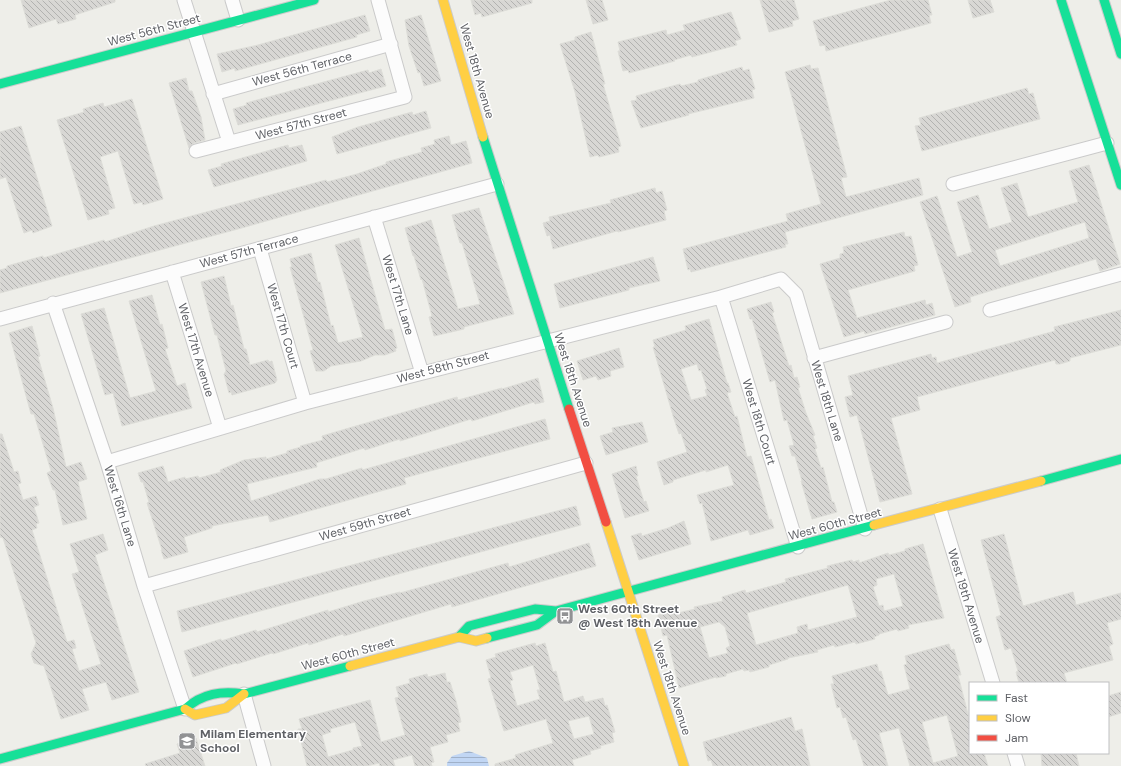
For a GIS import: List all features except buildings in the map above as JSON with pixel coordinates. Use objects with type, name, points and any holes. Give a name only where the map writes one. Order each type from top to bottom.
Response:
[{"type":"main road","name":"West 56th Street","points":[[0,84],[193,31],[314,0]]},
{"type":"main road","name":"West 18th Avenue","points":[[443,0],[497,184],[684,766]]},
{"type":"main road","points":[[1061,0],[1121,186]]},
{"type":"main road","points":[[1104,0],[1121,54]]},
{"type":"main road","name":"West 60th Street","points":[[459,637],[469,626],[535,609],[556,611],[940,509],[1121,459]]},
{"type":"main road","name":"West 60th Street","points":[[0,759],[185,709],[196,699],[226,692],[244,694],[459,637],[476,641],[537,625],[556,611]]},
{"type":"main road","name":"West 60th Street","points":[[185,709],[195,715],[226,708],[244,694]]},
{"type":"street","points":[[184,0],[212,94],[229,142]]},
{"type":"street","points":[[232,0],[238,20]]},
{"type":"street","points":[[378,0],[391,44]]},
{"type":"street","name":"West 56th Terrace","points":[[212,94],[391,44]]},
{"type":"street","name":"West 57th Street","points":[[196,151],[405,96],[391,44]]},
{"type":"street","points":[[953,184],[1107,142]]},
{"type":"street","name":"West 57th Terrace","points":[[0,319],[53,303],[260,249],[374,216],[497,184]]},
{"type":"street","name":"West 17th Lane","points":[[374,216],[422,373]]},
{"type":"street","name":"West 17th Court","points":[[260,249],[305,403]]},
{"type":"street","name":"West 17th Avenue","points":[[172,272],[220,428]]},
{"type":"street","points":[[990,310],[1121,274]]},
{"type":"street","name":"West 58th Street","points":[[107,462],[305,403],[547,340],[721,297],[781,279]]},
{"type":"street","name":"West 18th Lane","points":[[781,279],[796,294],[865,529]]},
{"type":"street","name":"West 18th Court","points":[[721,297],[798,547]]},
{"type":"street","name":"West 16th Lane","points":[[53,303],[107,462],[144,586],[185,709]]},
{"type":"street","points":[[814,358],[946,322]]},
{"type":"street","name":"West 59th Street","points":[[144,586],[586,463]]},
{"type":"street","name":"West 19th Avenue","points":[[940,509],[993,682]]},
{"type":"street","points":[[244,694],[264,766]]},
{"type":"street","points":[[1014,754],[1018,766]]},
{"type":"water","points":[[469,751],[487,758],[489,766],[447,766],[447,763],[452,756]]},
{"type":"traffic: fast","points":[[0,84],[314,0]]},
{"type":"traffic: fast","points":[[1061,0],[1121,185]]},
{"type":"traffic: fast","points":[[1104,0],[1121,54]]},
{"type":"traffic: fast","points":[[483,137],[569,409]]},
{"type":"traffic: fast","points":[[1041,481],[1121,459]]},
{"type":"traffic: fast","points":[[487,638],[537,625],[556,611],[874,525]]},
{"type":"traffic: fast","points":[[459,637],[469,626],[535,609],[556,611]]},
{"type":"traffic: fast","points":[[0,759],[185,709],[199,699],[213,694],[244,694],[350,666]]},
{"type":"traffic: slow","points":[[443,0],[483,137]]},
{"type":"traffic: slow","points":[[874,525],[1041,481]]},
{"type":"traffic: slow","points":[[606,522],[684,766]]},
{"type":"traffic: slow","points":[[350,666],[459,637],[476,641],[487,638]]},
{"type":"traffic: slow","points":[[185,709],[195,715],[226,708],[244,694]]},
{"type":"traffic: jam","points":[[569,409],[606,522]]},
{"type":"place","name":"West 60th Street @ West 18th Avenue","points":[[565,616]]},
{"type":"place","name":"Milam Elementary School","points":[[187,741]]}]
